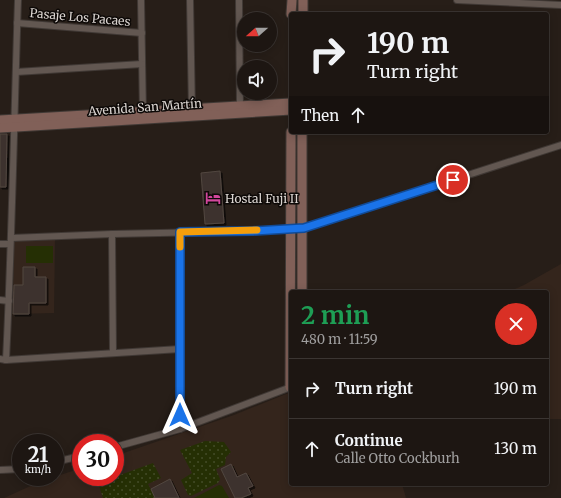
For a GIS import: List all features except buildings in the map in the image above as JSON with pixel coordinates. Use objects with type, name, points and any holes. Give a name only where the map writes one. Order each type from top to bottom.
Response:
[{"type":"street","points":[[18,0],[9,300],[3,359],[180,349]]},
{"type":"street","points":[[141,0],[143,115]]},
{"type":"street","points":[[190,0],[192,112]]},
{"type":"street","points":[[239,0],[240,110]]},
{"type":"street","points":[[292,0],[292,12]]},
{"type":"street","points":[[303,0],[303,12]]},
{"type":"street","points":[[457,0],[559,3]]},
{"type":"street","name":"Pasaje Los Pacaes","points":[[17,23],[142,33]]},
{"type":"street","points":[[16,72],[142,64]]},
{"type":"street","name":"Avenida San Martín","points":[[240,110],[289,103]]},
{"type":"street","name":"Avenida San Martín","points":[[0,120],[14,123],[192,112],[289,110]]},
{"type":"street","name":"Avenida San Martín","points":[[0,128],[14,123]]},
{"type":"street","points":[[291,134],[291,290]]},
{"type":"street","points":[[302,134],[302,290]]},
{"type":"street","points":[[0,244],[11,241],[112,234],[253,231],[304,228],[561,145]]},
{"type":"street","points":[[180,232],[180,429]]},
{"type":"street","points":[[112,234],[113,353]]},
{"type":"street","points":[[0,300],[9,300]]},
{"type":"street","points":[[124,445],[180,429],[289,388]]},
{"type":"street","points":[[0,470],[12,469]]},
{"type":"shaded area","points":[[55,239],[54,313],[13,314],[14,240]]},
{"type":"shaded area","points":[[561,264],[561,419],[549,419],[549,290],[513,290]]},
{"type":"shaded area","points":[[289,393],[289,486],[403,486],[406,498],[4,498],[30,486],[64,486],[64,474],[72,471],[72,486],[124,486],[124,453],[234,415]]},
{"type":"green space","points":[[26,246],[53,246],[53,263],[26,263]]},
{"type":"green space","points":[[205,441],[224,442],[231,452],[226,457],[225,465],[216,469],[220,479],[218,483],[191,496],[188,495],[181,480],[192,473],[180,450]]},
{"type":"green space","points":[[153,463],[161,478],[148,484],[155,498],[103,498],[99,486],[124,486],[124,474]]},
{"type":"green space","points":[[219,485],[222,486],[229,498],[194,498]]},
{"type":"slow traffic","points":[[180,247],[180,232],[257,230]]},
{"type":"place","name":"Hostal Fuji II","points":[[213,198]]},
{"type":"route","points":[[180,415],[180,232],[253,231],[304,228],[453,180]]}]
